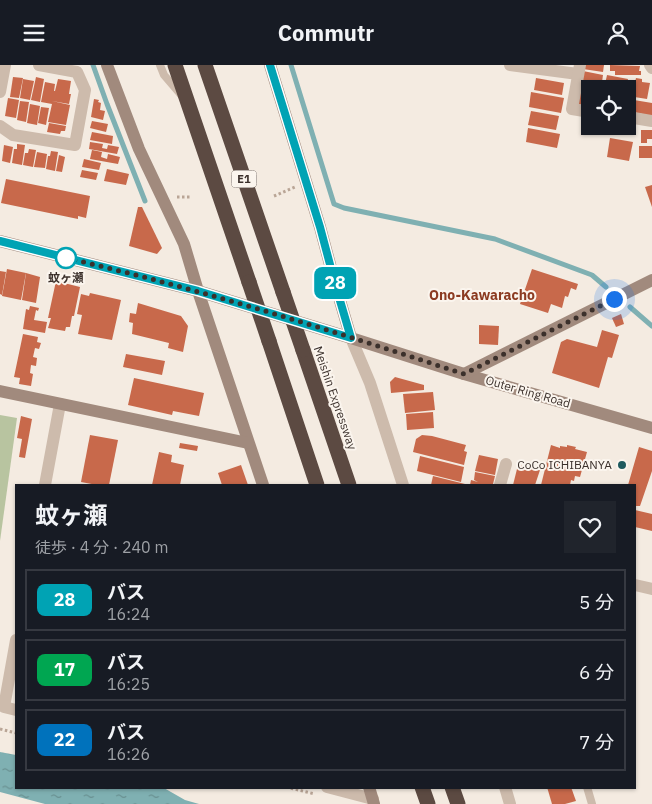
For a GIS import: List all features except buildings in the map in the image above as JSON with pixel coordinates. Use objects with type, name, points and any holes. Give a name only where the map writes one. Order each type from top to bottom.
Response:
[{"type":"highway","name":"E1","points":[[175,65],[250,282],[317,484]]},
{"type":"highway","name":"Meishin Expressway","points":[[205,65],[349,484]]},
{"type":"highway","points":[[423,789],[428,804]]},
{"type":"highway","points":[[453,789],[458,804]]},
{"type":"street","points":[[0,92],[5,65]]},
{"type":"street","points":[[0,125],[13,135],[75,145],[85,90],[77,73],[39,65]]},
{"type":"street","points":[[107,65],[139,149],[184,244],[262,484]]},
{"type":"street","points":[[270,65],[320,227],[351,338],[370,383],[403,484]]},
{"type":"street","points":[[510,65],[579,69],[572,109],[581,110]]},
{"type":"street","points":[[650,65],[652,69]]},
{"type":"street","points":[[636,118],[652,121]]},
{"type":"street","name":"Outer Ring Road","points":[[0,241],[198,291],[464,374],[652,428]]},
{"type":"street","points":[[464,374],[652,280]]},
{"type":"street","points":[[0,391],[248,443]]},
{"type":"street","points":[[45,484],[60,404]]},
{"type":"street","points":[[500,484],[506,464]]},
{"type":"street","points":[[636,585],[652,589]]},
{"type":"street","points":[[15,646],[4,707],[15,710]]},
{"type":"street","points":[[336,789],[372,797]]},
{"type":"street","points":[[506,789],[510,804]]},
{"type":"lane","points":[[160,65],[164,75],[188,103]]},
{"type":"lane","points":[[588,789],[592,804]]},
{"type":"path","points":[[274,195],[297,186]]},
{"type":"path","points":[[0,729],[15,733]]},
{"type":"green space","points":[[0,415],[17,418],[0,541]]},
{"type":"water","points":[[0,752],[15,755],[15,789],[166,789],[185,800],[199,804],[45,804],[0,792]]},
{"type":"waterway","points":[[93,65],[145,201]]},
{"type":"waterway","points":[[291,65],[334,204],[344,208],[495,239],[592,275],[606,287]]},
{"type":"waterway","points":[[630,307],[652,326]]},
{"type":"bus line","name":"28","points":[[0,241],[198,291],[351,338],[320,227],[270,65]]},
{"type":"place","name":"蚊ヶ瀬","points":[[66,258]]},
{"type":"place","name":"CoCo ICHIBANYA","points":[[622,465]]},
{"type":"district","name":"Ono-Kawaracho","points":[[482,295]]},
{"type":"route","points":[[66,258],[198,291],[464,374],[614,299]]}]
